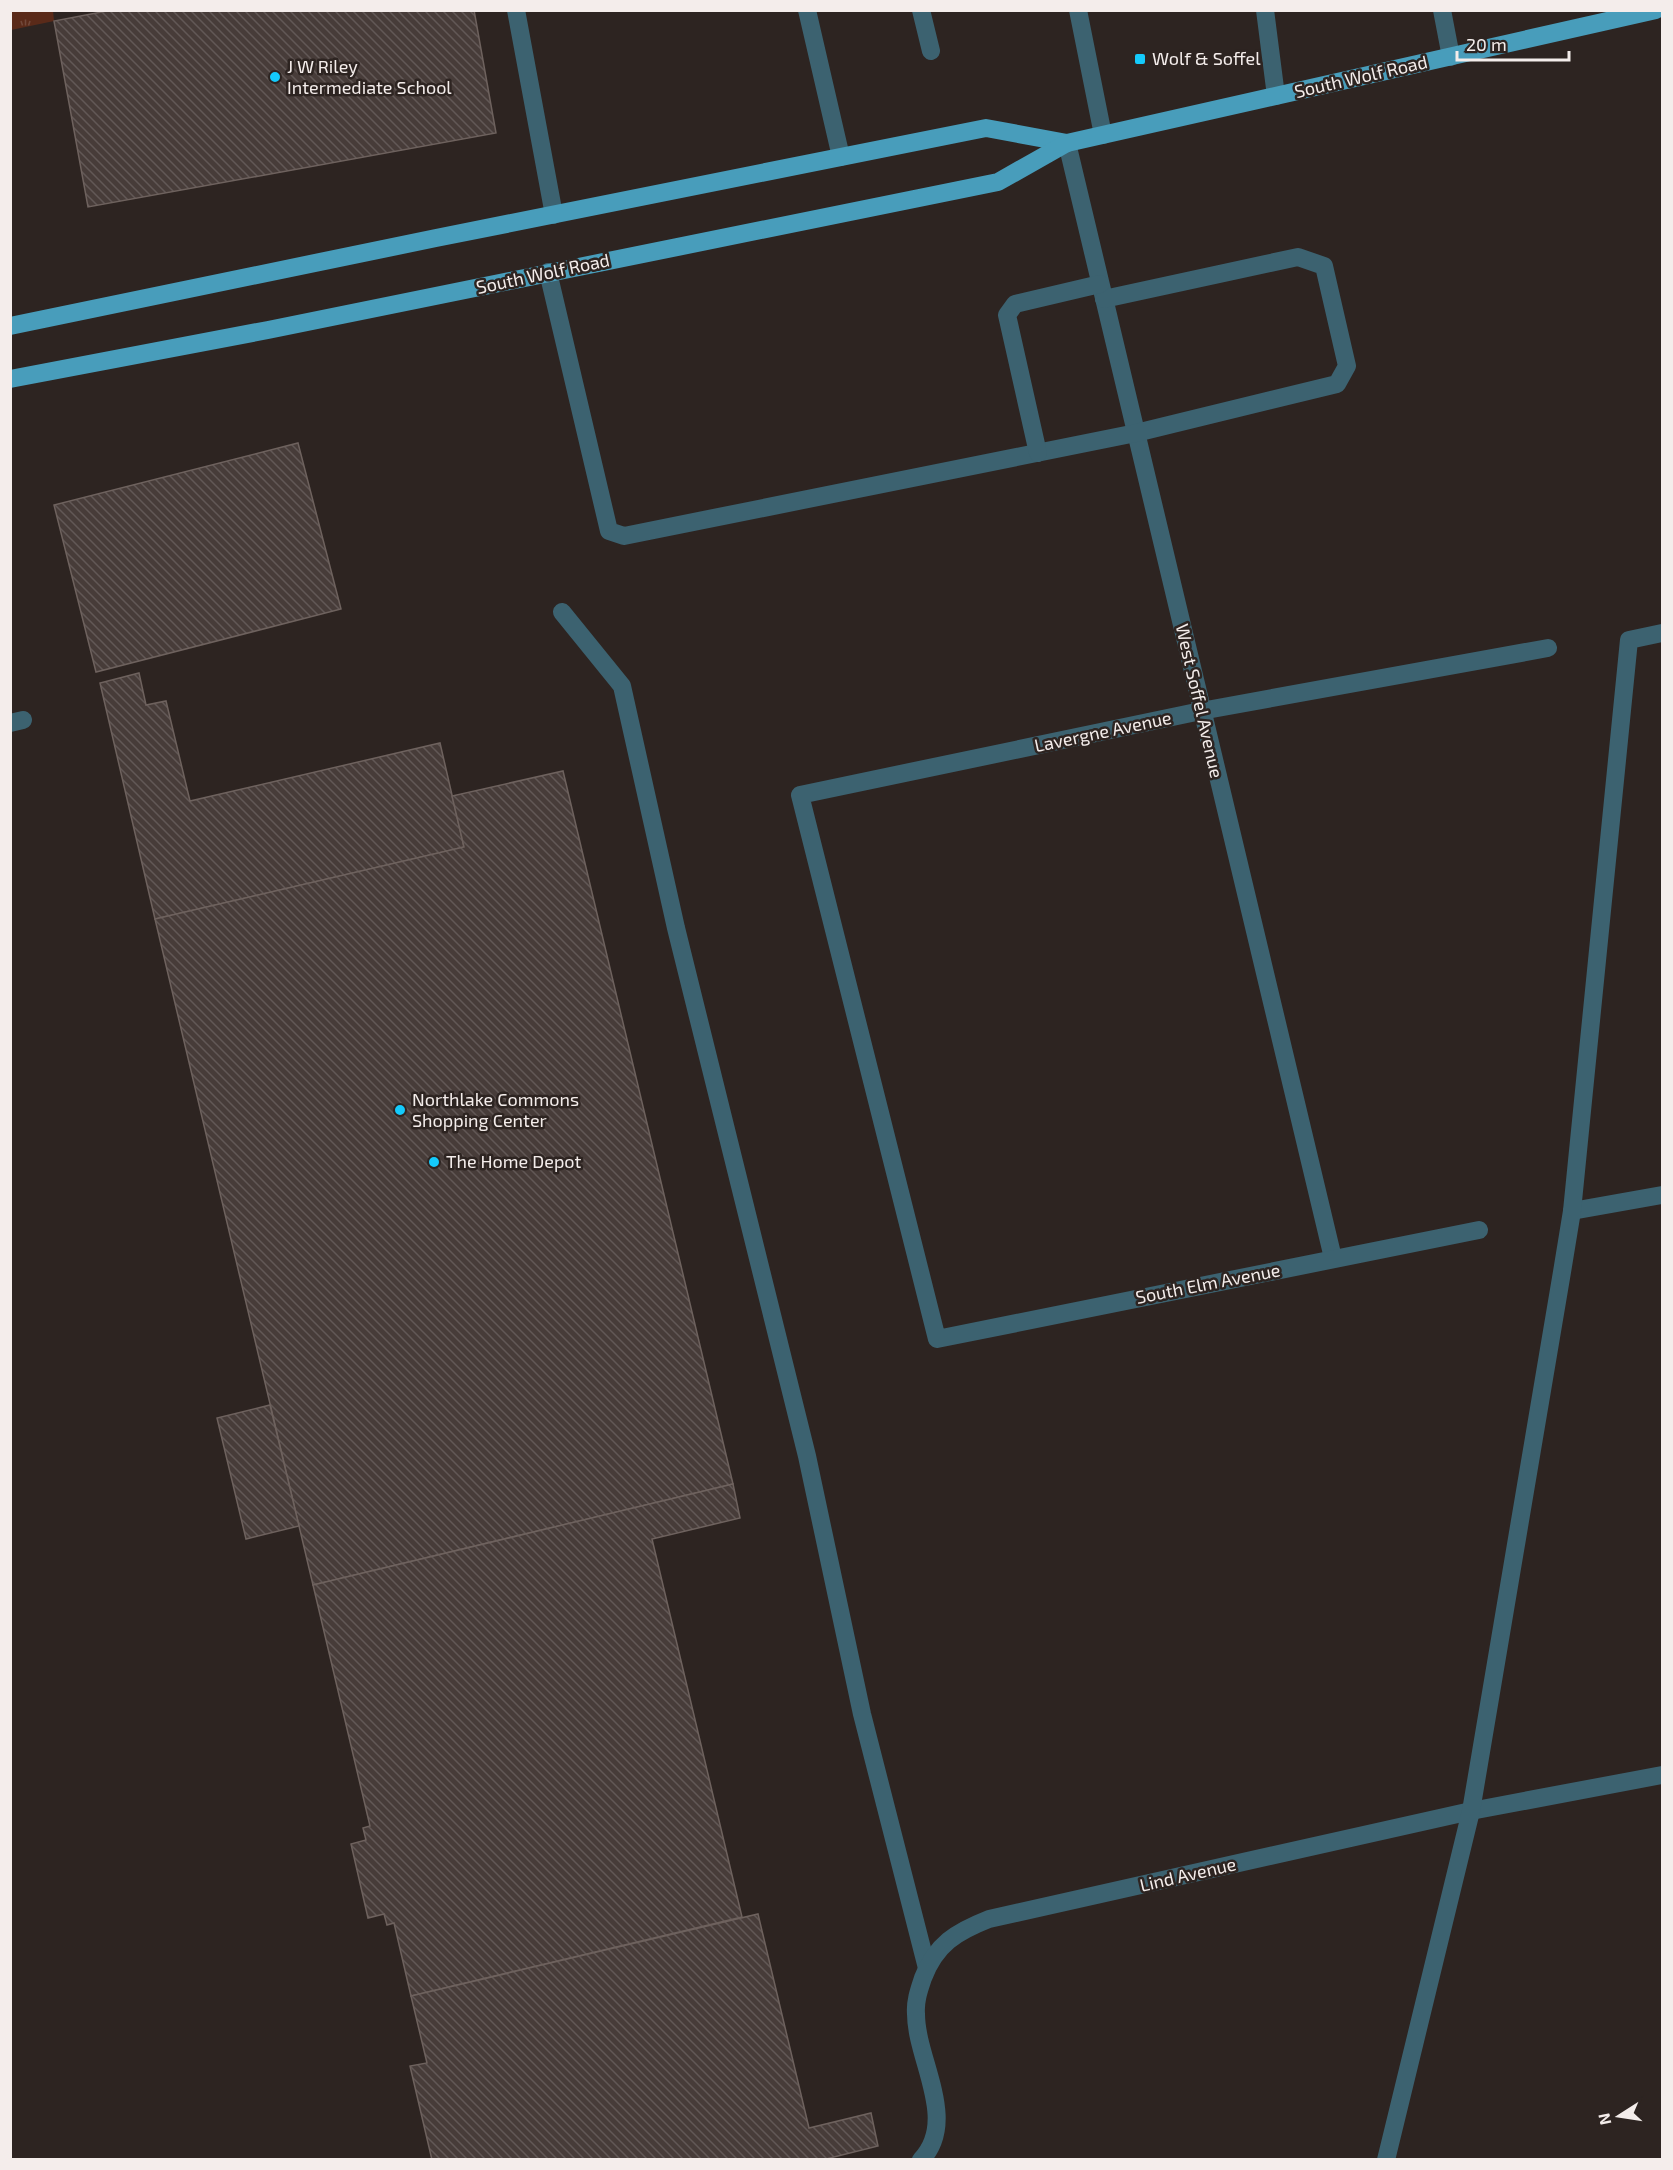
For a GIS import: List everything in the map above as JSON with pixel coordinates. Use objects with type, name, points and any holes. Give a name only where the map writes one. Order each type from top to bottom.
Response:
[{"type":"main road","name":"South Wolf Road","points":[[10,379],[268,330],[998,182],[1067,143],[1451,57],[1611,16],[1656,10]]},
{"type":"main road","name":"South Wolf Road","points":[[10,326],[986,128],[1067,143]]},
{"type":"street","points":[[516,10],[554,215]]},
{"type":"street","points":[[807,10],[841,157]]},
{"type":"street","points":[[921,10],[931,51]]},
{"type":"street","points":[[1078,10],[1104,135]]},
{"type":"street","points":[[1265,10],[1276,96]]},
{"type":"street","points":[[1442,10],[1451,57]]},
{"type":"street","name":"West Soffel Avenue","points":[[1067,143],[1333,1258]]},
{"type":"street","points":[[548,272],[609,531],[624,536],[1038,453],[1136,433],[1337,384],[1347,366],[1324,266],[1298,257],[1102,292],[1015,304],[1007,315],[1038,453]]},
{"type":"street","points":[[562,612],[622,686],[676,928],[807,1456],[862,1714],[927,1968]]},
{"type":"street","points":[[1386,2160],[1471,1811],[1572,1211],[1629,640],[1662,633]]},
{"type":"street","name":"Lavergne Avenue","points":[[937,1338],[800,795],[1201,711],[1548,648]]},
{"type":"street","points":[[1572,1211],[1662,1195]]},
{"type":"street","name":"South Elm Avenue","points":[[937,1338],[1479,1230]]},
{"type":"street","name":"Lind Avenue","points":[[921,2160],[933,2143],[937,2124],[934,2096],[918,2032],[917,1994],[927,1968],[942,1945],[963,1929],[989,1919],[1471,1811],[1662,1775]]},
{"type":"green space","points":[[10,11],[53,11],[54,21],[11,30]]},
{"type":"building","name":"J W Riley Intermediate School","points":[[112,10],[474,10],[496,133],[88,207],[54,21]]},
{"type":"building","points":[[298,443],[341,609],[96,672],[54,505]]},
{"type":"building","points":[[139,673],[146,705],[166,701],[190,801],[440,743],[464,847],[155,919],[100,683]]},
{"type":"building","name":"The Home Depot","points":[[563,771],[733,1484],[313,1585],[155,919],[464,847],[452,796]]},
{"type":"building","points":[[270,1405],[299,1526],[246,1539],[217,1418]]},
{"type":"building","points":[[733,1484],[740,1518],[652,1539],[742,1917],[411,1996],[394,1923],[387,1925],[384,1914],[368,1918],[351,1844],[366,1840],[363,1828],[370,1826],[313,1585]]},
{"type":"building","points":[[758,1914],[809,2128],[871,2113],[878,2146],[822,2160],[432,2160],[410,2066],[427,2063],[411,1996]]},
{"type":"place","name":"Wolf & Soffel","points":[[1140,59]]},
{"type":"place","name":"J W Riley Intermediate School","points":[[275,77]]},
{"type":"place","name":"Northlake Commons Shopping Center","points":[[400,1110]]},
{"type":"place","name":"The Home Depot","points":[[434,1162]]}]
